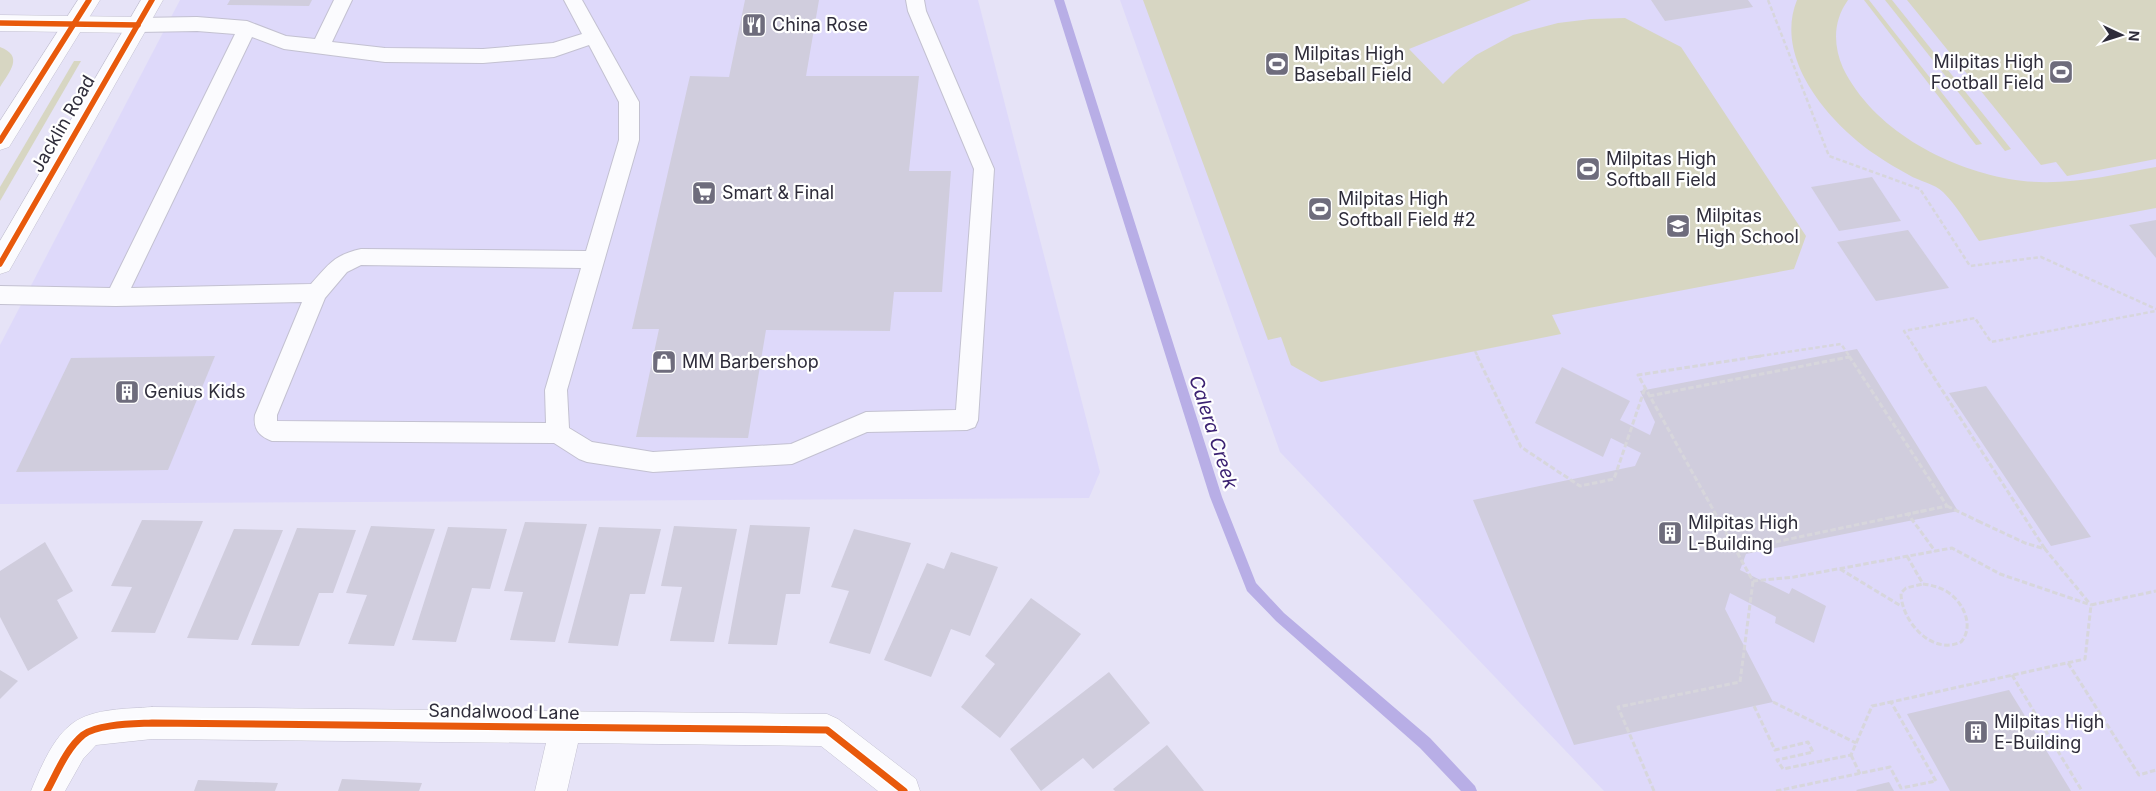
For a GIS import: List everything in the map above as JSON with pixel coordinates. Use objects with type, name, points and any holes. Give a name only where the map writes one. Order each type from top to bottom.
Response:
[{"type":"street","points":[[0,142],[89,0]]},
{"type":"street","name":"Jacklin Road","points":[[0,264],[152,0]]},
{"type":"street","points":[[0,23],[138,25]]},
{"type":"street","name":"Sandalwood Lane","points":[[46,791],[63,762],[84,734],[122,724],[152,723],[827,730],[904,791]]},
{"type":"street","points":[[551,791],[565,728]]},
{"type":"lane","points":[[321,46],[343,0]]},
{"type":"lane","points":[[558,433],[556,390],[629,140],[628,102],[573,0]]},
{"type":"lane","points":[[594,260],[361,257],[349,260],[340,266],[316,293],[266,415],[265,424],[272,430],[558,433],[587,452],[653,462],[792,454],[866,422],[967,420],[984,169],[917,11],[915,0]]},
{"type":"lane","points":[[138,25],[197,24],[247,28],[284,42],[385,56],[483,56],[554,50],[594,38]]},
{"type":"lane","points":[[116,297],[247,28]]},
{"type":"lane","points":[[0,295],[116,297],[316,293]]},
{"type":"path","points":[[1768,0],[1829,156],[1920,188],[1970,266],[2041,257],[2156,310]]},
{"type":"path","points":[[1860,774],[1851,754],[1872,706],[2085,659],[2091,605],[2045,549],[1904,331],[1975,318],[1991,342],[2156,310]]},
{"type":"path","points":[[1654,791],[1618,706],[1740,682],[1753,581],[1638,375],[1841,344],[1947,506],[2025,543],[2045,549]]},
{"type":"path","points":[[1475,351],[1521,446],[1580,486],[1614,479],[1646,388]]},
{"type":"path","points":[[1649,394],[1848,356]]},
{"type":"path","points":[[1738,553],[1742,549],[1947,506]]},
{"type":"path","points":[[1928,510],[1908,514],[1934,551]]},
{"type":"path","points":[[1753,581],[1952,548],[2000,574],[2091,605],[2156,591]]},
{"type":"path","points":[[1907,556],[1923,584]]},
{"type":"path","points":[[1840,568],[1902,606]]},
{"type":"path","points":[[1923,584],[1936,586],[1949,593],[1960,603],[1968,626],[1962,642],[1955,644],[1934,642],[1914,628],[1904,614],[1899,600],[1900,593],[1906,588],[1923,584]]},
{"type":"path","points":[[2068,663],[2139,775],[2156,770]]},
{"type":"path","points":[[2012,675],[2082,791]]},
{"type":"path","points":[[1773,702],[1856,743]]},
{"type":"path","points":[[1776,791],[1890,767],[1901,788],[1936,781],[1891,702]]},
{"type":"path","points":[[1754,706],[1775,750],[1808,742],[1813,752],[1777,760],[1783,769],[1851,754]]},
{"type":"shaded area","points":[[180,0],[978,0],[1100,472],[1089,498],[0,504],[0,345]]},
{"type":"shaded area","name":"Milpitas High School","points":[[1120,0],[2156,0],[2156,791],[1604,791],[1280,452]]},
{"type":"green space","points":[[1143,0],[1531,0],[1409,49],[1443,84],[1476,55],[1513,35],[1558,23],[1591,19],[1625,18],[1681,47],[1806,236],[1794,269],[1552,315],[1561,334],[1321,382],[1291,365],[1281,337],[1268,340]]},
{"type":"green space","points":[[1797,0],[1848,0],[1839,16],[1836,33],[1837,51],[1843,68],[1856,90],[1872,109],[1913,142],[1936,155],[1960,165],[2009,179],[2028,181],[2065,182],[2156,167],[2156,208],[1979,241],[1958,209],[1943,192],[1905,173],[1876,155],[1858,142],[1824,108],[1810,88],[1799,67],[1793,45],[1792,22]]},
{"type":"green space","points":[[1864,0],[1869,0],[1982,144],[1976,145]]},
{"type":"green space","points":[[1885,0],[1892,0],[2011,149],[2005,151]]},
{"type":"green space","name":"Milpitas High Football Field","points":[[1907,0],[2156,0],[2156,159],[2067,176],[2056,162],[2041,165]]},
{"type":"green space","points":[[0,47],[12,55],[13,64],[0,87]]},
{"type":"green space","points":[[74,61],[81,61],[0,201],[0,187]]},
{"type":"building","points":[[230,0],[312,0],[309,6],[227,5]]},
{"type":"building","points":[[745,0],[819,0],[806,76],[919,76],[909,171],[951,171],[942,292],[894,292],[890,331],[766,330],[748,438],[636,437],[659,329],[632,329],[690,76],[729,77]]},
{"type":"building","points":[[1651,0],[1748,0],[1753,7],[1665,21]]},
{"type":"building","points":[[1872,177],[1901,221],[1839,231],[1811,187]]},
{"type":"building","points":[[2156,220],[2156,258],[2129,225]]},
{"type":"building","points":[[1908,230],[1949,288],[1876,301],[1837,242]]},
{"type":"building","name":"Milpitas High L-Building","points":[[1857,349],[1958,511],[1746,554],[1740,570],[1789,594],[1792,588],[1826,606],[1814,643],[1775,623],[1776,617],[1730,593],[1725,609],[1773,702],[1574,745],[1473,500],[1635,466],[1641,453],[1611,438],[1603,457],[1535,423],[1562,367],[1630,401],[1620,420],[1650,435],[1655,422],[1640,391]]},
{"type":"building","name":"Genius Kids","points":[[215,356],[168,470],[16,472],[71,358]]},
{"type":"building","points":[[1986,386],[2091,537],[2051,546],[1949,393]]},
{"type":"building","points":[[142,520],[203,521],[155,633],[111,632],[132,587],[111,586]]},
{"type":"building","points":[[525,522],[587,524],[555,642],[510,640],[523,592],[504,591]]},
{"type":"building","points":[[750,525],[810,527],[800,594],[786,594],[777,645],[728,644]]},
{"type":"building","points":[[371,526],[435,529],[394,646],[348,644],[367,595],[346,593]]},
{"type":"building","points":[[674,526],[737,529],[714,642],[670,641],[682,587],[661,586]]},
{"type":"building","points":[[448,527],[507,529],[490,589],[472,588],[456,642],[412,640]]},
{"type":"building","points":[[599,527],[661,529],[645,594],[630,594],[618,646],[568,643]]},
{"type":"building","points":[[297,528],[356,530],[333,593],[319,593],[299,646],[251,645]]},
{"type":"building","points":[[234,529],[283,530],[238,640],[187,638]]},
{"type":"building","points":[[854,529],[911,543],[870,654],[829,643],[849,591],[831,587]]},
{"type":"building","points":[[45,542],[73,591],[57,600],[78,638],[28,671],[0,617],[0,571]]},
{"type":"building","points":[[951,552],[998,567],[970,636],[951,629],[931,677],[884,660],[927,563],[944,569]]},
{"type":"building","points":[[1031,598],[1081,634],[1000,738],[961,707],[995,664],[985,656]]},
{"type":"building","points":[[0,670],[18,681],[0,699]]},
{"type":"building","points":[[1109,672],[1150,723],[1093,769],[1083,758],[1041,791],[1010,749]]},
{"type":"building","name":"Milpitas High E-Building","points":[[2009,690],[2071,791],[1950,791],[1907,714]]},
{"type":"building","points":[[1167,745],[1204,791],[1115,791],[1113,789]]},
{"type":"building","points":[[342,779],[422,783],[419,791],[338,791]]},
{"type":"building","points":[[198,780],[278,783],[275,791],[194,791]]},
{"type":"building","points":[[1889,782],[1894,791],[1856,790]]},
{"type":"waterway","name":"Calera Creek","points":[[1059,0],[1216,497],[1251,587],[1280,617],[1425,743],[1470,791]]},
{"type":"cycle path","points":[[0,141],[89,0]]},
{"type":"cycle path","points":[[0,264],[152,0]]},
{"type":"cycle path","points":[[0,23],[138,25]]},
{"type":"cycle path","points":[[47,791],[67,755],[83,735],[96,729],[152,723],[827,730],[904,791]]},
{"type":"place","name":"China Rose","points":[[754,25]]},
{"type":"place","name":"Milpitas High Baseball Field","points":[[1277,64]]},
{"type":"place","name":"Milpitas High Football Field","points":[[2061,72]]},
{"type":"place","name":"Milpitas High Softball Field","points":[[1588,169]]},
{"type":"place","name":"Smart & Final","points":[[704,193]]},
{"type":"place","name":"Milpitas High Softball Field #2","points":[[1320,209]]},
{"type":"place","name":"Milpitas High School","points":[[1678,226]]},
{"type":"place","name":"MM Barbershop","points":[[664,362]]},
{"type":"place","name":"Genius Kids","points":[[127,392]]},
{"type":"place","name":"Milpitas High L-Building","points":[[1670,533]]},
{"type":"place","name":"Milpitas High E-Building","points":[[1976,732]]}]
